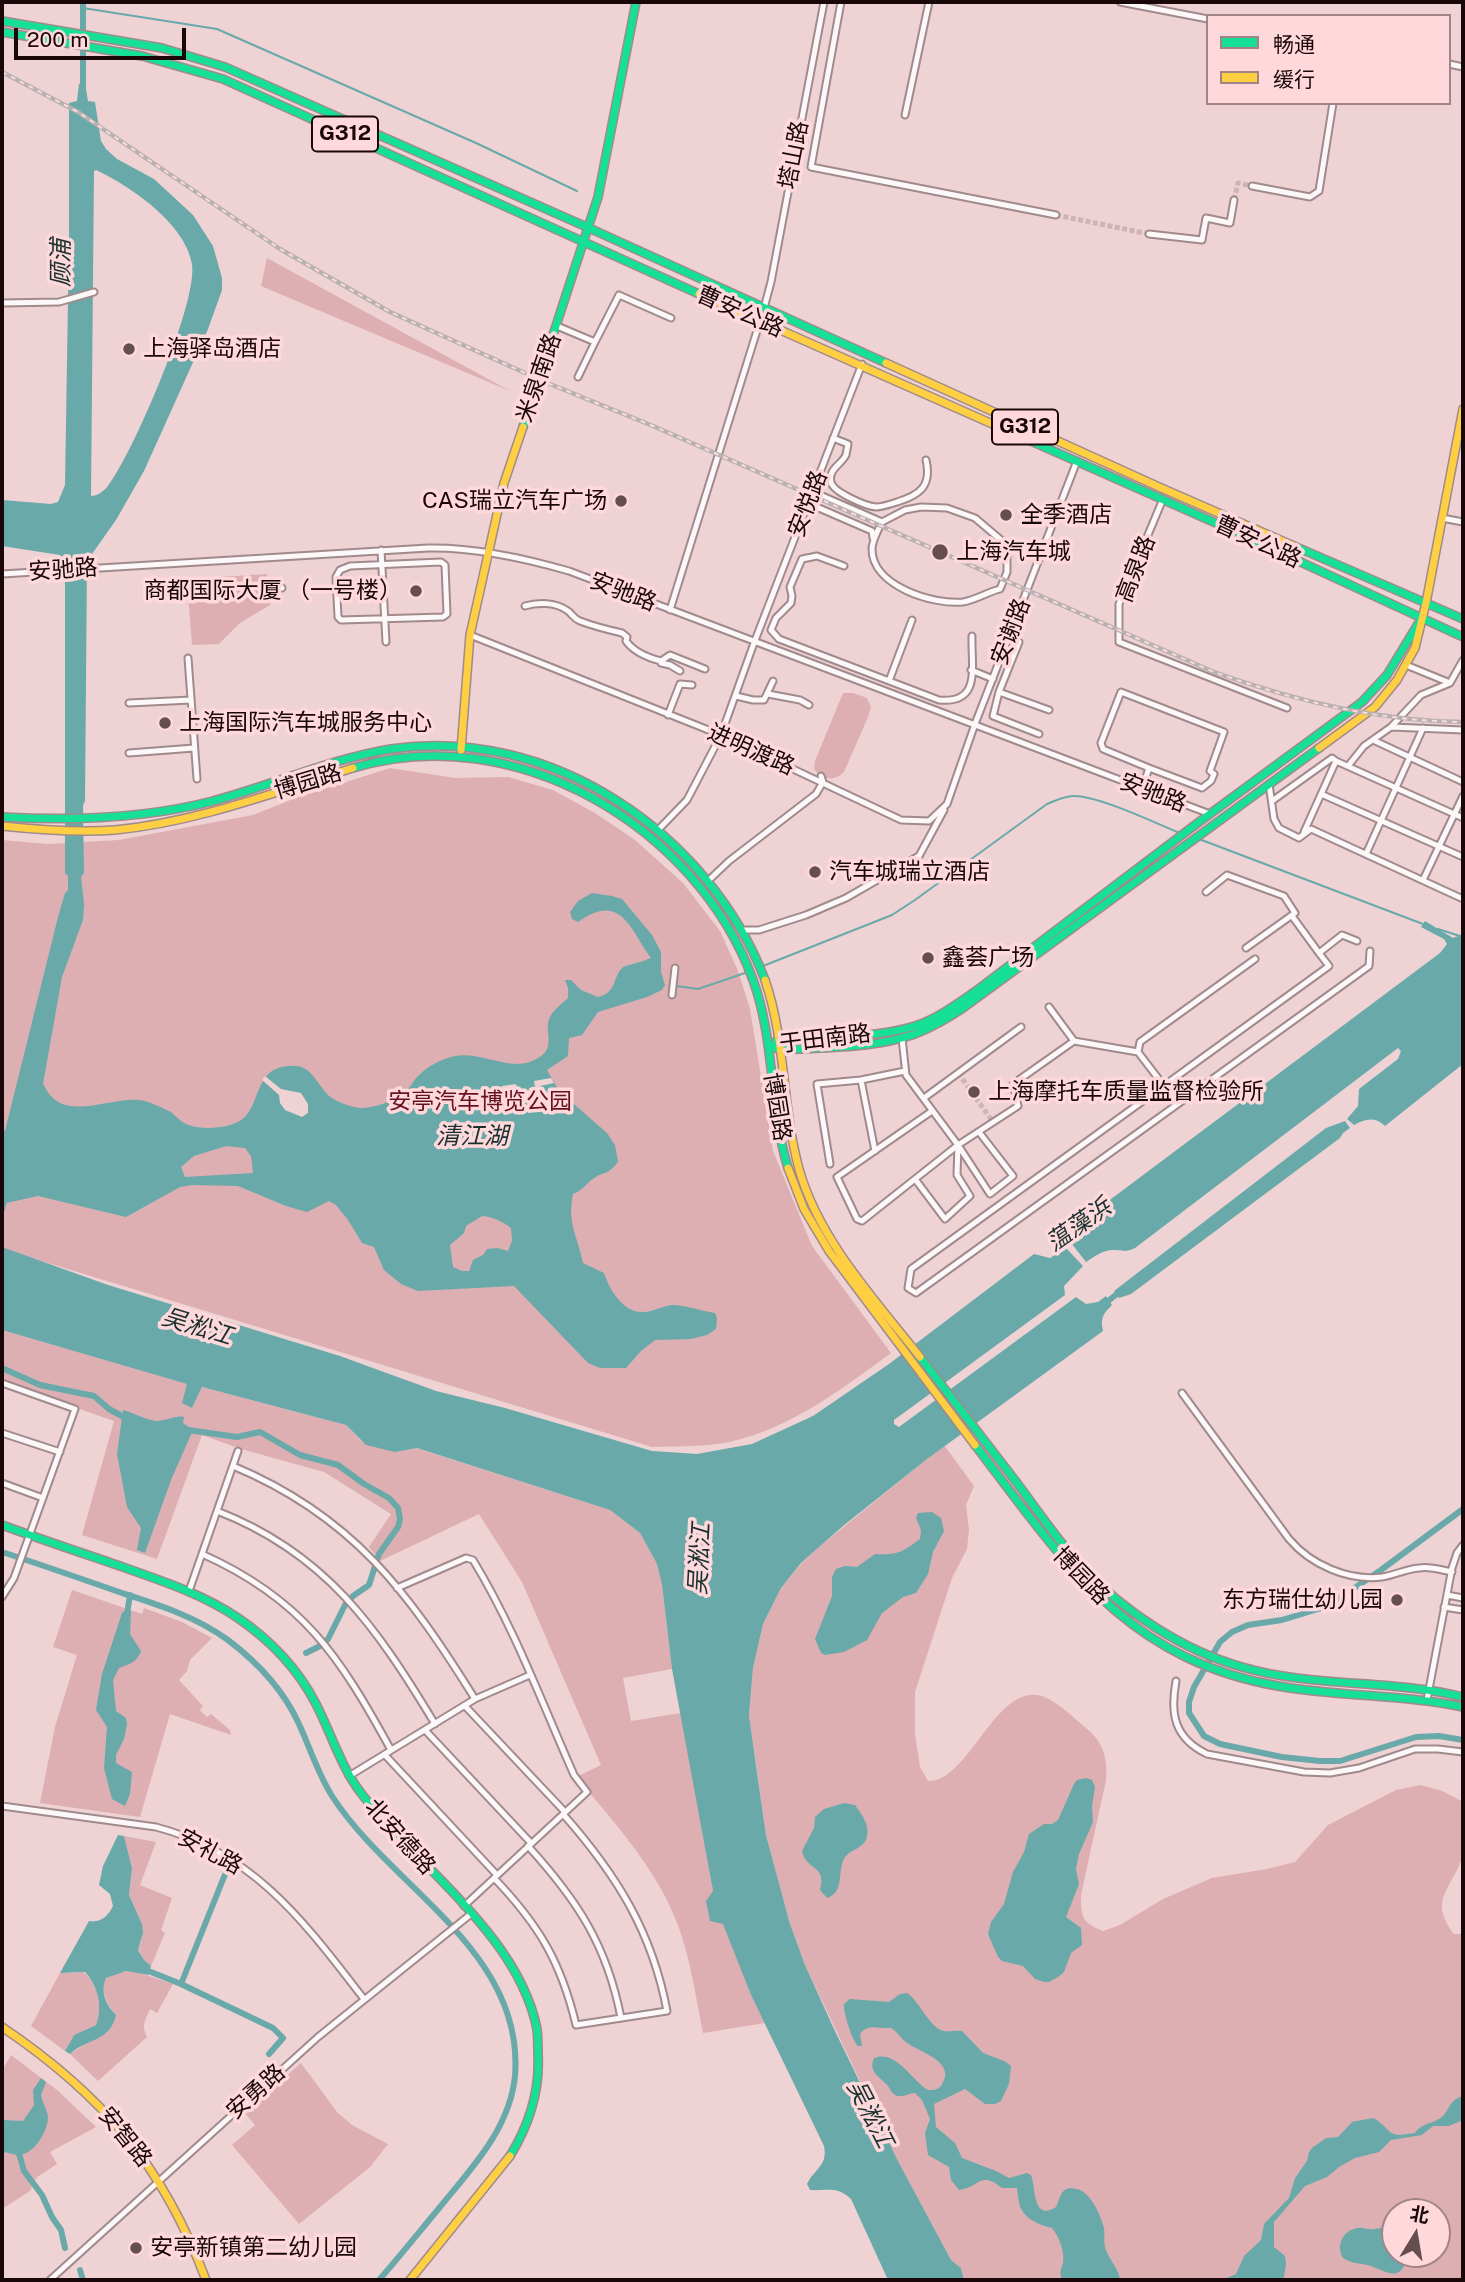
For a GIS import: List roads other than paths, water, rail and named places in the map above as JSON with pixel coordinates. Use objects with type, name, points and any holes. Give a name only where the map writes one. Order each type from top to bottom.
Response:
[{"type":"main road","name":"米泉南路","points":[[460,758],[470,635],[487,553],[504,483],[598,197],[636,2]]},
{"type":"main road","name":"曹安公路","points":[[2,21],[162,48],[225,67],[589,228],[1158,487],[1463,619]]},
{"type":"main road","name":"曹安公路","points":[[2,32],[157,60],[197,69],[223,79],[1463,636]]},
{"type":"main road","points":[[1422,617],[1463,410]]},
{"type":"main road","name":"于田南路","points":[[769,1045],[779,1040],[877,1033],[916,1026],[946,1011],[1013,968],[1375,707],[1387,694],[1415,648],[1422,617]]},
{"type":"main road","name":"于田南路","points":[[769,1045],[780,1050],[880,1042],[902,1038],[943,1021],[1199,822],[1372,693],[1391,671],[1422,617]]},
{"type":"main road","name":"博园路","points":[[2,817],[63,820],[143,815],[192,806],[361,755],[406,748],[461,748],[512,755],[564,773],[624,804],[658,830],[708,881],[728,906],[752,950],[765,980],[779,1040],[788,1124],[799,1171],[830,1237],[1082,1567],[1148,1623],[1174,1640],[1223,1662],[1297,1678],[1378,1683],[1428,1689],[1463,1697]]},
{"type":"main road","name":"博园路","points":[[2,826],[86,831],[174,821],[379,761],[410,758],[460,758],[534,773],[583,792],[622,814],[675,857],[697,882],[722,917],[742,955],[765,1024],[778,1126],[790,1175],[814,1230],[875,1315],[1049,1543],[1093,1592],[1139,1631],[1219,1672],[1278,1686],[1427,1700],[1463,1707]]},
{"type":"main road","name":"北安德路","points":[[2,1525],[189,1591],[221,1607],[256,1631],[301,1679],[322,1714],[349,1776],[368,1803],[394,1834],[464,1906],[503,1953],[528,2000],[536,2028],[537,2086],[529,2118],[516,2148],[410,2280]]},
{"type":"main road","name":"安智路","points":[[2,2027],[35,2049],[85,2090],[118,2123],[159,2180],[188,2235],[206,2280]]},
{"type":"street","name":"塔山路","points":[[764,308],[824,2]]},
{"type":"street","points":[[841,2],[811,167],[1056,215]]},
{"type":"street","points":[[905,115],[929,2]]},
{"type":"street","points":[[1121,2],[1206,19]]},
{"type":"street","points":[[1252,186],[1310,197],[1320,191],[1333,105]]},
{"type":"street","points":[[1149,234],[1202,240],[1206,218],[1230,223],[1234,200]]},
{"type":"street","points":[[2,303],[67,301],[94,292]]},
{"type":"street","points":[[579,377],[619,295],[671,318]]},
{"type":"street","points":[[670,610],[760,321]]},
{"type":"street","points":[[557,326],[595,342]]},
{"type":"street","name":"安悦路","points":[[658,830],[687,800],[721,735],[862,364]]},
{"type":"street","points":[[833,438],[848,444],[846,454],[833,468],[831,486],[837,493],[876,507],[919,493],[926,485],[929,471],[926,460]]},
{"type":"street","name":"安谢路","points":[[975,724],[1077,461]]},
{"type":"street","points":[[813,492],[882,522]]},
{"type":"street","name":"高泉路","points":[[1163,499],[1119,604],[1119,642],[1287,708]]},
{"type":"street","points":[[806,510],[812,505],[872,531],[874,558],[880,570],[917,597],[944,602],[967,602],[986,592],[1000,589],[1006,577],[1007,548],[1001,540],[975,518],[947,508],[905,510],[882,522],[874,541]]},
{"type":"street","points":[[1442,518],[1463,522]]},
{"type":"street","name":"安驰路","points":[[2,574],[382,550],[444,548],[487,553],[569,571],[1210,814]]},
{"type":"street","points":[[382,550],[386,642]]},
{"type":"street","points":[[844,566],[817,556],[802,559],[790,587],[791,603],[776,618],[771,630],[779,639],[939,700],[954,701],[965,696],[971,688],[972,636]]},
{"type":"street","points":[[441,562],[445,565],[447,614],[443,617],[341,620],[338,617],[336,577],[340,570],[350,566],[382,565],[441,562]]},
{"type":"street","points":[[272,588],[282,588]]},
{"type":"street","points":[[526,606],[541,602],[568,611],[572,617],[582,622],[622,633],[627,636],[626,641],[630,646],[680,671]]},
{"type":"street","points":[[886,691],[912,620]]},
{"type":"street","name":"进明渡路","points":[[470,635],[721,735],[822,779],[901,820],[929,821],[947,804]]},
{"type":"street","points":[[1019,642],[999,692],[993,716],[1039,734]]},
{"type":"street","points":[[662,661],[670,655],[705,669]]},
{"type":"street","points":[[188,658],[197,779]]},
{"type":"street","points":[[1348,766],[1364,746],[1391,727],[1421,695],[1450,684],[1463,660]]},
{"type":"street","points":[[1406,665],[1450,684]]},
{"type":"street","points":[[971,670],[993,679]]},
{"type":"street","points":[[736,696],[764,700],[773,681]]},
{"type":"street","points":[[668,715],[680,684],[692,685]]},
{"type":"street","points":[[999,692],[1049,710]]},
{"type":"street","points":[[1121,692],[1224,732],[1210,771],[1213,774],[1211,780],[1202,788],[1149,768],[1103,749],[1101,743],[1121,692]]},
{"type":"street","points":[[768,694],[800,700],[809,705]]},
{"type":"street","points":[[129,703],[191,700]]},
{"type":"street","points":[[742,930],[759,930],[806,915],[846,898],[919,856],[947,804],[975,724]]},
{"type":"street","points":[[1391,727],[1463,730]]},
{"type":"street","points":[[1366,854],[1423,728]]},
{"type":"street","points":[[1373,740],[1463,782]]},
{"type":"street","points":[[129,753],[194,748]]},
{"type":"street","points":[[1272,801],[1332,758],[1463,818]]},
{"type":"street","points":[[1302,835],[1336,761]]},
{"type":"street","points":[[1142,789],[1149,768]]},
{"type":"street","points":[[708,881],[729,861],[816,794],[822,779]]},
{"type":"street","points":[[1269,785],[1274,819],[1279,828],[1299,838],[1311,829],[1463,899]]},
{"type":"street","points":[[1321,794],[1463,857]]},
{"type":"street","points":[[1423,880],[1463,796]]},
{"type":"street","points":[[1206,892],[1227,875],[1284,896],[1295,913],[1246,948]]},
{"type":"street","points":[[1292,916],[1329,966],[911,1269],[908,1288],[916,1293],[1369,966],[1370,951]]},
{"type":"street","points":[[1320,953],[1342,936],[1357,941]]},
{"type":"street","points":[[1138,1052],[1140,1042],[1255,959]]},
{"type":"street","points":[[672,995],[675,968]]},
{"type":"street","points":[[1049,1007],[1074,1041],[1138,1052],[1164,1086]]},
{"type":"street","points":[[924,1098],[1021,1027]]},
{"type":"street","points":[[902,1038],[905,1071],[990,1194],[1013,1176],[979,1132]]},
{"type":"street","points":[[932,1111],[836,1177],[857,1219],[862,1221],[958,1145],[1018,1106],[1013,1084],[1074,1041]]},
{"type":"street","points":[[830,1164],[817,1084],[861,1080],[905,1071]]},
{"type":"street","points":[[861,1080],[875,1151]]},
{"type":"street","points":[[915,1180],[944,1219],[970,1196],[957,1175],[958,1145]]},
{"type":"street","points":[[2,1383],[75,1409],[14,1578],[2,1597]]},
{"type":"street","points":[[1182,1393],[1297,1549],[1318,1563],[1356,1576],[1374,1577],[1423,1567],[1452,1572]]},
{"type":"street","points":[[2,1433],[60,1452]]},
{"type":"street","points":[[189,1591],[238,1451]]},
{"type":"street","points":[[233,1466],[271,1483],[310,1506],[345,1532],[371,1557],[434,1636],[475,1699]]},
{"type":"street","points":[[2,1482],[43,1498]]},
{"type":"street","points":[[217,1511],[261,1530],[295,1552],[344,1595],[402,1670],[435,1724]]},
{"type":"street","points":[[1427,1700],[1452,1572],[1457,1553],[1463,1545]]},
{"type":"street","points":[[202,1553],[269,1590],[319,1638],[352,1680],[391,1750]]},
{"type":"street","points":[[397,1588],[470,1558],[494,1595],[574,1775],[587,1792],[464,1906]]},
{"type":"street","points":[[1447,1595],[1463,1598]]},
{"type":"street","points":[[1444,1607],[1463,1610]]},
{"type":"street","points":[[349,1776],[475,1699],[530,1675]]},
{"type":"street","points":[[1176,1681],[1172,1702],[1174,1718],[1182,1735],[1196,1749],[1207,1754],[1304,1772],[1330,1773],[1359,1768],[1415,1749],[1463,1752]]},
{"type":"street","points":[[385,1755],[522,1908],[548,1946],[568,1993],[576,2025],[667,2011],[648,1942],[628,1900],[599,1857],[564,1813],[466,1706]]},
{"type":"street","points":[[425,1730],[530,1845],[565,1888],[584,1917],[611,1976],[621,2018]]},
{"type":"street","name":"安礼路","points":[[2,1806],[156,1827],[177,1832],[225,1855],[266,1884],[289,1907],[364,1999]]},
{"type":"street","name":"安勇路","points":[[50,2280],[318,2037],[471,1914]]},
{"type":"water","name":"清江湖","points":[[85,83],[88,101],[95,102],[101,141],[106,149],[117,159],[154,179],[193,215],[213,246],[222,278],[222,290],[208,329],[144,471],[116,520],[87,561],[84,873],[81,877],[83,920],[62,977],[43,1084],[52,1097],[70,1106],[139,1100],[169,1111],[186,1124],[212,1128],[238,1122],[245,1116],[266,1076],[282,1067],[304,1068],[330,1097],[342,1103],[366,1108],[395,1098],[407,1090],[426,1069],[450,1057],[466,1055],[510,1063],[531,1062],[548,1048],[550,1017],[568,998],[565,980],[571,980],[581,990],[598,997],[609,992],[623,967],[651,958],[630,926],[614,912],[605,910],[593,913],[578,922],[572,919],[570,912],[578,901],[592,893],[622,899],[652,935],[661,952],[661,972],[665,985],[662,990],[647,997],[598,1012],[582,1035],[569,1038],[568,1056],[547,1070],[559,1091],[607,1133],[615,1145],[618,1162],[611,1170],[597,1176],[573,1194],[572,1222],[583,1263],[604,1273],[614,1294],[624,1305],[637,1312],[672,1305],[715,1313],[716,1329],[707,1335],[691,1339],[655,1340],[626,1368],[600,1368],[588,1363],[514,1286],[418,1291],[401,1284],[384,1270],[374,1247],[362,1243],[348,1220],[336,1205],[329,1201],[307,1212],[238,1186],[193,1185],[180,1187],[126,1217],[38,1196],[2,1204],[2,1129],[5,1131],[58,917],[68,890],[68,876],[65,873],[65,565],[60,555],[2,546],[2,500],[51,504],[58,502],[65,485],[69,103],[77,101],[79,84]],"holes":[[[96,170],[139,196],[168,220],[179,234],[192,264],[191,283],[175,343],[147,412],[108,486],[91,496]],[[226,1146],[245,1148],[251,1156],[253,1173],[185,1177],[181,1167],[194,1156]],[[482,1216],[504,1223],[511,1228],[512,1241],[508,1251],[487,1249],[483,1255],[473,1260],[469,1271],[453,1267],[450,1245],[464,1233],[466,1226]]]},
{"type":"water","points":[[1425,921],[1453,938],[1463,934],[1463,1064],[1385,1126],[1370,1120],[1354,1125],[1347,1119],[1358,1106],[1359,1089],[1398,1059],[1401,1051],[1398,1048],[1135,1248],[1105,1251],[1086,1262],[1072,1244],[1088,1227],[1091,1214],[1440,953],[1447,944],[1444,939],[1421,927]]},
{"type":"water","points":[[1345,1121],[1350,1128],[1340,1138],[1131,1294],[1119,1298],[1114,1291],[1326,1128]]},
{"type":"water","name":"吴淞江","points":[[2,1247],[108,1285],[340,1356],[436,1391],[652,1451],[697,1454],[752,1444],[813,1416],[889,1364],[1034,1254],[1050,1258],[1066,1248],[1083,1266],[1064,1286],[1065,1295],[894,1420],[894,1424],[899,1427],[1076,1297],[1086,1304],[1098,1302],[1106,1296],[1112,1305],[1103,1316],[1103,1331],[927,1459],[801,1563],[781,1588],[763,1624],[753,1668],[749,1715],[757,1773],[766,1835],[790,1924],[834,2029],[898,2161],[951,2260],[961,2268],[964,2280],[888,2280],[851,2199],[836,2191],[810,2190],[807,2184],[822,2163],[824,2146],[751,1995],[723,1924],[710,1921],[706,1901],[713,1891],[672,1669],[662,1585],[657,1564],[640,1533],[610,1510],[417,1448],[395,1452],[366,1445],[346,1425],[202,1387],[192,1408],[182,1403],[187,1384],[2,1330]]},
{"type":"water","points":[[123,1410],[156,1421],[184,1417],[183,1423],[193,1430],[171,1480],[145,1553],[137,1550],[141,1528],[127,1507],[117,1454]]},
{"type":"water","points":[[932,1512],[941,1518],[944,1531],[933,1552],[928,1574],[916,1593],[903,1597],[882,1613],[867,1640],[844,1652],[825,1655],[821,1653],[815,1639],[832,1596],[832,1577],[836,1569],[845,1566],[857,1567],[875,1554],[899,1552],[908,1547],[920,1539],[921,1530],[916,1518],[918,1513]]},
{"type":"water","points":[[131,1612],[130,1634],[141,1651],[130,1664],[119,1668],[113,1680],[116,1711],[126,1718],[127,1725],[116,1755],[116,1763],[132,1772],[130,1794],[125,1806],[112,1799],[104,1768],[107,1727],[96,1710],[102,1674],[122,1613]]},
{"type":"water","points":[[1077,1780],[1092,1780],[1095,1787],[1093,1822],[1079,1854],[1076,1869],[1079,1884],[1066,1917],[1081,1928],[1082,1945],[1071,1953],[1064,1972],[1049,1982],[1044,1982],[1035,1979],[1023,1966],[1002,1961],[988,1934],[991,1922],[1004,1904],[1013,1872],[1024,1852],[1029,1834],[1044,1824],[1052,1824],[1058,1820],[1074,1784]]},
{"type":"water","points":[[844,1803],[855,1805],[866,1823],[868,1832],[863,1844],[844,1859],[836,1891],[827,1898],[820,1890],[819,1872],[804,1858],[802,1851],[814,1828],[815,1817],[824,1809]]},
{"type":"water","points":[[118,1835],[124,1836],[132,1868],[129,1895],[142,1924],[143,1933],[138,1950],[151,1966],[149,1975],[126,1971],[106,1978],[104,1993],[116,2015],[113,2024],[103,2035],[70,2054],[65,2051],[74,2035],[96,2025],[99,2004],[93,1984],[85,1972],[60,1973],[89,1921],[104,1918],[113,1906],[110,1894],[99,1885],[103,1866]]},
{"type":"water","points":[[907,1993],[939,2029],[962,2031],[983,2053],[1011,2066],[1009,2084],[1001,2101],[985,2104],[965,2089],[934,2104],[936,2127],[955,2143],[962,2158],[1009,2178],[1027,2173],[1031,2175],[1036,2201],[1043,2210],[1056,2207],[1065,2190],[1077,2189],[1087,2195],[1100,2217],[1104,2228],[1105,2247],[1120,2280],[1062,2280],[1060,2273],[1063,2254],[1059,2240],[1052,2228],[1029,2218],[1022,2211],[1017,2188],[1002,2188],[984,2180],[959,2190],[951,2180],[949,2167],[928,2155],[925,2133],[930,2119],[922,2100],[915,2093],[895,2095],[872,2067],[874,2058],[889,2058],[928,2090],[941,2086],[945,2076],[944,2069],[934,2058],[907,2043],[891,2028],[866,2029],[860,2034],[862,2046],[858,2046],[844,2008],[844,2004],[850,1999],[889,2002],[900,1994]]},
{"type":"water","points":[[41,2078],[46,2082],[41,2095],[48,2117],[43,2135],[35,2147],[24,2154],[2,2152],[2,2120],[23,2121],[34,2105],[33,2090]]},
{"type":"water","points":[[1463,2096],[1463,2120],[1449,2126],[1433,2126],[1422,2135],[1391,2140],[1379,2152],[1355,2158],[1327,2177],[1305,2186],[1274,2222],[1274,2247],[1285,2256],[1285,2280],[1222,2280],[1236,2274],[1244,2256],[1261,2240],[1264,2224],[1289,2198],[1295,2178],[1312,2148],[1326,2138],[1338,2137],[1352,2122],[1373,2118],[1393,2134],[1415,2133],[1421,2127],[1441,2118],[1453,2101]]},
{"type":"water","points":[[1381,2227],[1381,2268],[1403,2268],[1394,2274],[1350,2261],[1343,2258],[1341,2253],[1340,2244],[1348,2232],[1357,2228]]},
{"type":"waterway","name":"顾浦","points":[[83,2],[83,91]]},
{"type":"waterway","points":[[83,8],[217,29],[476,143],[577,191]]},
{"type":"waterway","points":[[763,966],[892,915],[1047,804],[1060,798],[1074,796],[1098,800],[1180,833]]},
{"type":"waterway","points":[[1199,839],[1423,924]]},
{"type":"waterway","points":[[1438,929],[1463,937]]},
{"type":"waterway","points":[[677,986],[698,989],[745,973]]},
{"type":"waterway","points":[[2,1209],[5,1197]]},
{"type":"waterway","points":[[1103,1305],[1122,1290]]},
{"type":"waterway","points":[[2,1368],[40,1385],[94,1396],[109,1409],[129,1420]]},
{"type":"waterway","points":[[188,1430],[237,1437],[260,1432],[300,1455],[338,1465],[389,1498],[398,1508],[398,1527],[379,1554],[369,1585],[345,1605],[328,1639],[306,1653]]},
{"type":"waterway","points":[[1463,1509],[1328,1606],[1282,1620],[1248,1625],[1232,1632],[1220,1642],[1194,1687],[1189,1702],[1189,1713],[1204,1736],[1220,1744],[1282,1757],[1340,1761],[1416,1737],[1439,1736],[1463,1740]]},
{"type":"waterway","points":[[2,1552],[177,1612],[216,1632],[249,1658],[278,1689],[293,1712],[332,1796],[357,1829],[449,1924],[477,1957],[499,1992],[512,2032],[515,2076],[506,2113],[476,2162],[379,2280]]},
{"type":"waterway","points":[[127,1614],[130,1595]]},
{"type":"waterway","points":[[181,1984],[226,1872]]},
{"type":"waterway","points":[[151,1972],[273,2028],[283,2038],[269,2054]]},
{"type":"waterway","points":[[18,2150],[24,2171],[42,2195],[61,2230],[65,2248]]},
{"type":"waterway","points":[[80,2270],[83,2280]]},
{"type":"tunnel","points":[[1234,200],[1238,183],[1252,186]]},
{"type":"tunnel","points":[[1056,215],[1149,234]]},
{"type":"tunnel","points":[[958,1073],[993,1122]]},
{"type":"railway","points":[[2,72],[78,112],[280,249],[390,312],[545,382],[653,426],[1214,672],[1337,708],[1399,718],[1463,722]]},
{"type":"place","name":"上海驿岛酒店","points":[[129,349]]},
{"type":"place","name":"CAS瑞立汽车广场","points":[[621,501]]},
{"type":"place","name":"全季酒店","points":[[1006,515]]},
{"type":"place","name":"上海汽车城","points":[[940,552]]},
{"type":"place","name":"商都国际大厦 （一号楼）","points":[[416,591]]},
{"type":"place","name":"上海国际汽车城服务中心","points":[[165,723]]},
{"type":"place","name":"汽车城瑞立酒店","points":[[815,872]]},
{"type":"place","name":"鑫荟广场","points":[[928,958]]},
{"type":"place","name":"上海摩托车质量监督检验所","points":[[974,1092]]},
{"type":"place","name":"东方瑞仕幼儿园","points":[[1397,1600]]},
{"type":"place","name":"安亭新镇第二幼儿园","points":[[136,2248]]},
{"type":"park label","name":"安亭汽车博览公园","points":[[480,1102]]},
{"type":"water label","name":"蕰藻浜","points":[[1079,1225]]}]
